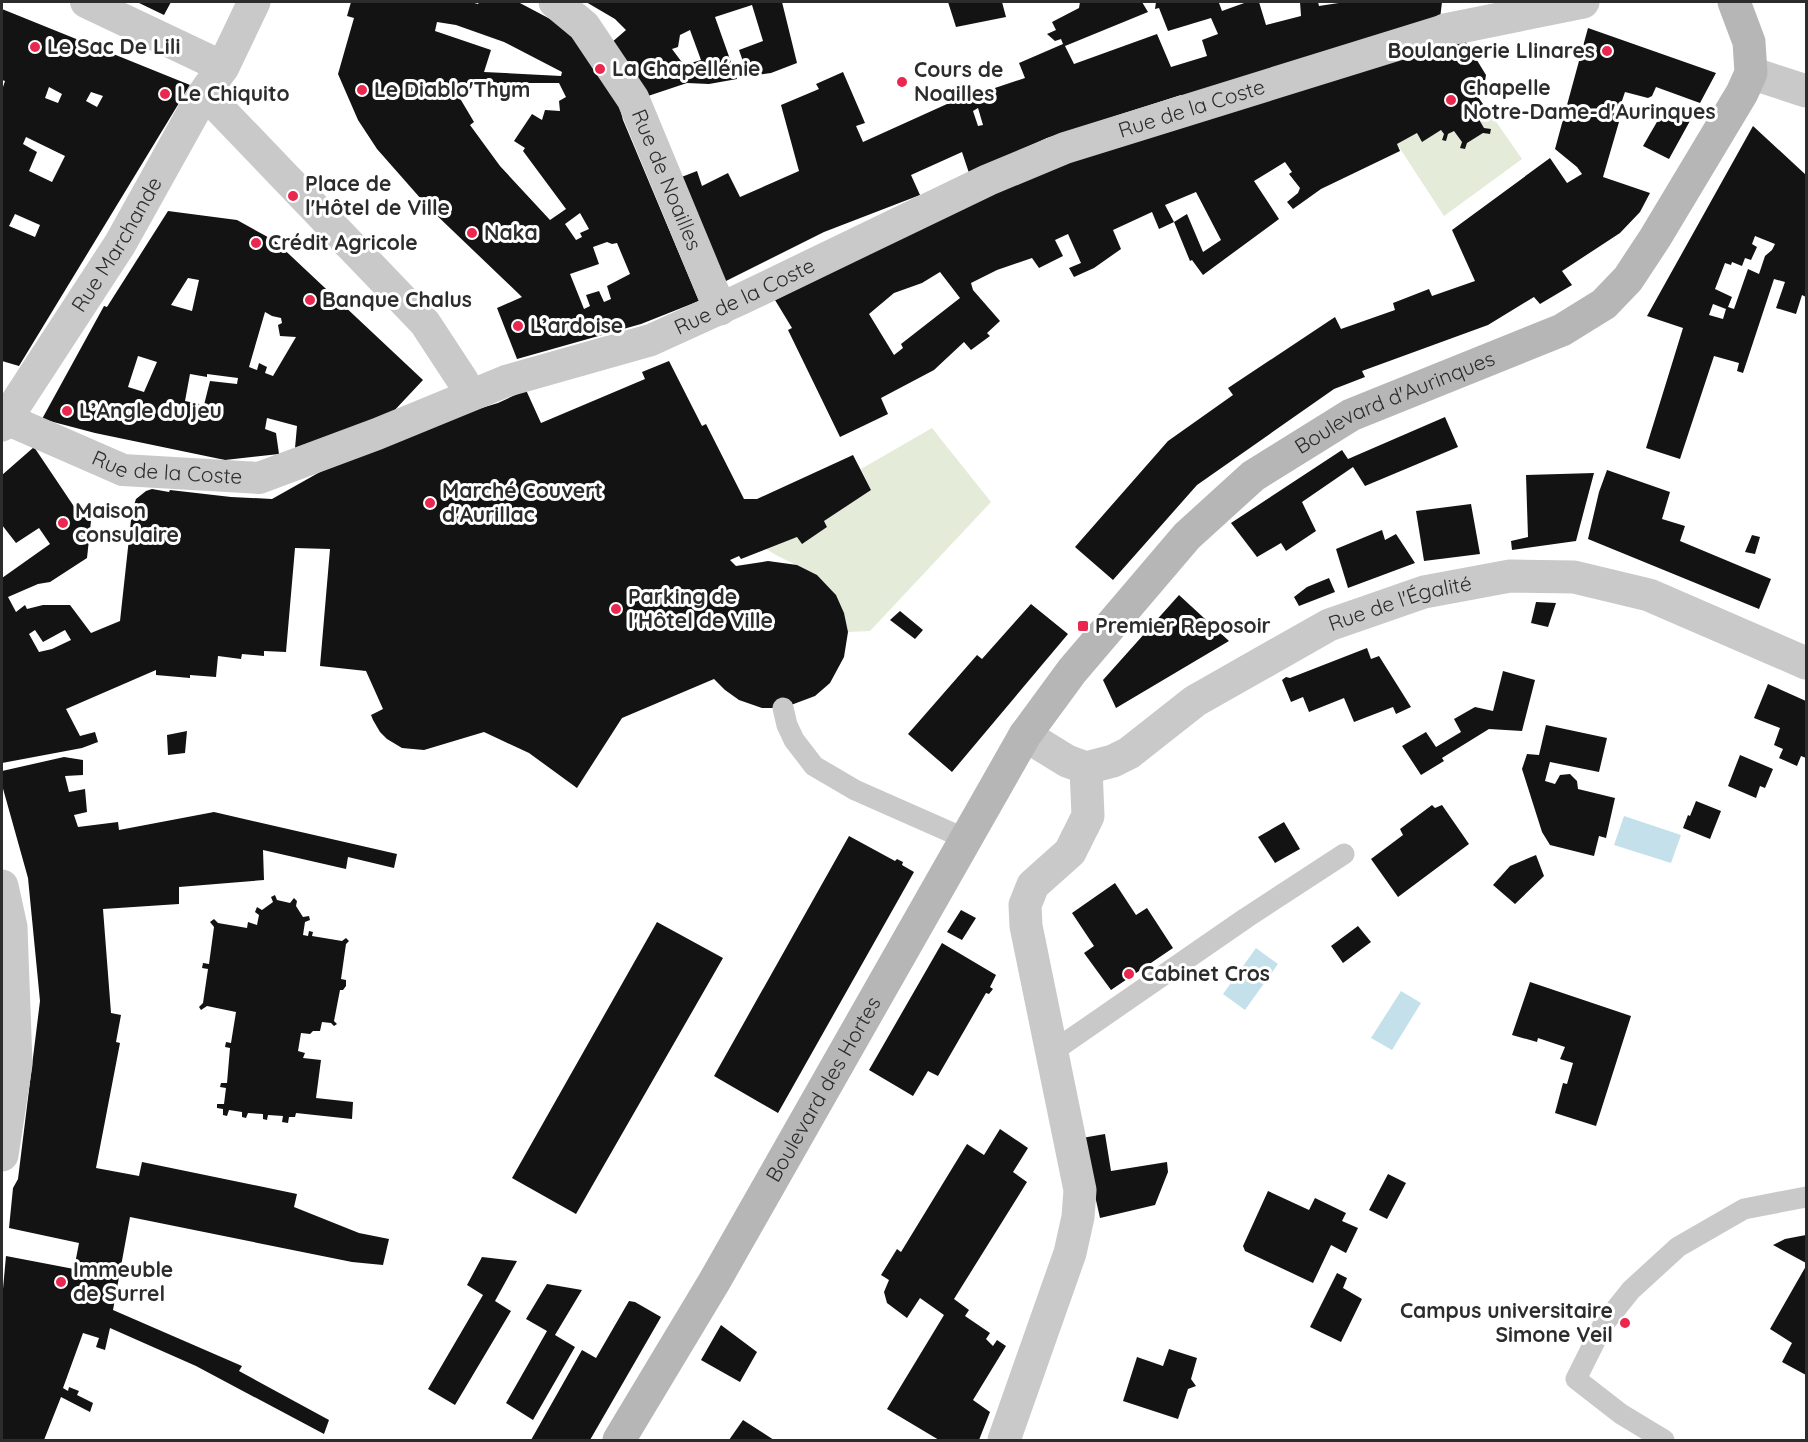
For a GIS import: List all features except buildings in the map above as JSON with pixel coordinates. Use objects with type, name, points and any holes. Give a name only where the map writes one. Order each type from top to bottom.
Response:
[{"type":"main road","points":[[1734,2],[1749,42],[1751,73]]},
{"type":"main road","name":"Boulevard d'Aurinques","points":[[1025,735],[1072,671],[1187,536],[1253,476],[1350,415],[1562,330],[1604,304],[1628,279],[1655,238],[1751,73]]},
{"type":"main road","name":"Boulevard des Hortes","points":[[619,1440],[714,1282],[1025,735]]},
{"type":"street","points":[[86,2],[223,67],[254,2]]},
{"type":"street","name":"Rue de Noailles","points":[[555,2],[584,26],[633,99],[720,309]]},
{"type":"street","points":[[1466,18],[1583,2]]},
{"type":"street","name":"Rue de la Coste","points":[[3,420],[123,470],[259,478],[378,434],[469,395],[540,370],[651,340],[988,180],[1065,148],[1466,18]]},
{"type":"street","name":"Rue Marchande","points":[[3,420],[120,244],[203,96],[223,67]]},
{"type":"street","points":[[1751,73],[1806,91]]},
{"type":"street","points":[[203,96],[215,104],[425,323],[463,381],[469,395]]},
{"type":"street","name":"Rue de l'Égalité","points":[[1086,768],[1113,761],[1129,753],[1195,701],[1329,625],[1424,592],[1510,576],[1574,577],[1649,595],[1806,663]]},
{"type":"street","points":[[1004,1440],[1071,1253],[1078,1217],[1080,1190],[1026,926],[1025,905],[1033,885],[1070,852],[1088,816],[1086,768],[1066,761],[1025,735]]},
{"type":"street","points":[[2,886],[11,927],[16,1064],[2,1155]]},
{"type":"lane","points":[[783,708],[794,740],[814,766],[855,789],[966,839]]},
{"type":"lane","points":[[1052,1052],[1246,918],[1344,854]]},
{"type":"lane","points":[[1664,1440],[1622,1414],[1576,1379],[1602,1325],[1631,1290],[1678,1247],[1743,1209],[1806,1197]]},
{"type":"green space","points":[[1483,112],[1490,113],[1522,159],[1444,216],[1397,144],[1417,133],[1422,141],[1441,130],[1444,134],[1442,139],[1446,141],[1448,134],[1454,131],[1462,142],[1461,148],[1465,149],[1467,143],[1483,133],[1490,134],[1491,130],[1484,128],[1477,116]]},
{"type":"green space","points":[[932,428],[991,502],[870,631],[848,632],[840,604],[830,588],[814,575],[766,549],[797,537],[803,543],[827,527],[824,521],[871,490],[861,469]]},
{"type":"water","points":[[1624,816],[1681,835],[1671,863],[1614,845]]},
{"type":"water","points":[[1256,948],[1278,964],[1245,1010],[1223,994]]},
{"type":"water","points":[[1401,991],[1421,1003],[1392,1050],[1371,1038]]},
{"type":"place","name":"Le Sac De Lili","points":[[35,47]]},
{"type":"place","name":"Boulangerie Llinares","points":[[1607,51]]},
{"type":"place","name":"La Chapellénie","points":[[600,69]]},
{"type":"place","name":"Cours de Noailles","points":[[902,82]]},
{"type":"place","name":"Le Diablo'Thym","points":[[362,90]]},
{"type":"place","name":"Le Chiquito","points":[[165,94]]},
{"type":"place","name":"Chapelle Notre-Dame-d'Aurinques","points":[[1451,100]]},
{"type":"place","name":"Place de l'Hôtel de Ville","points":[[293,196]]},
{"type":"place","name":"Naka","points":[[472,233]]},
{"type":"place","name":"Crédit Agricole","points":[[256,243]]},
{"type":"place","name":"Banque Chalus","points":[[310,300]]},
{"type":"place","name":"L’ardoise","points":[[518,326]]},
{"type":"place","name":"L’Angle du jeu","points":[[67,411]]},
{"type":"place","name":"Marché Couvert d'Aurillac","points":[[430,503]]},
{"type":"place","name":"Maison consulaire","points":[[63,523]]},
{"type":"place","name":"Parking de l'Hôtel de Ville","points":[[616,609]]},
{"type":"place","name":"Premier Reposoir","points":[[1083,626]]},
{"type":"place","name":"Cabinet Cros","points":[[1129,974]]},
{"type":"place","name":"Immeuble de Surrel","points":[[61,1282]]},
{"type":"place","name":"Campus universitaire Simone Veil","points":[[1625,1323]]}]
